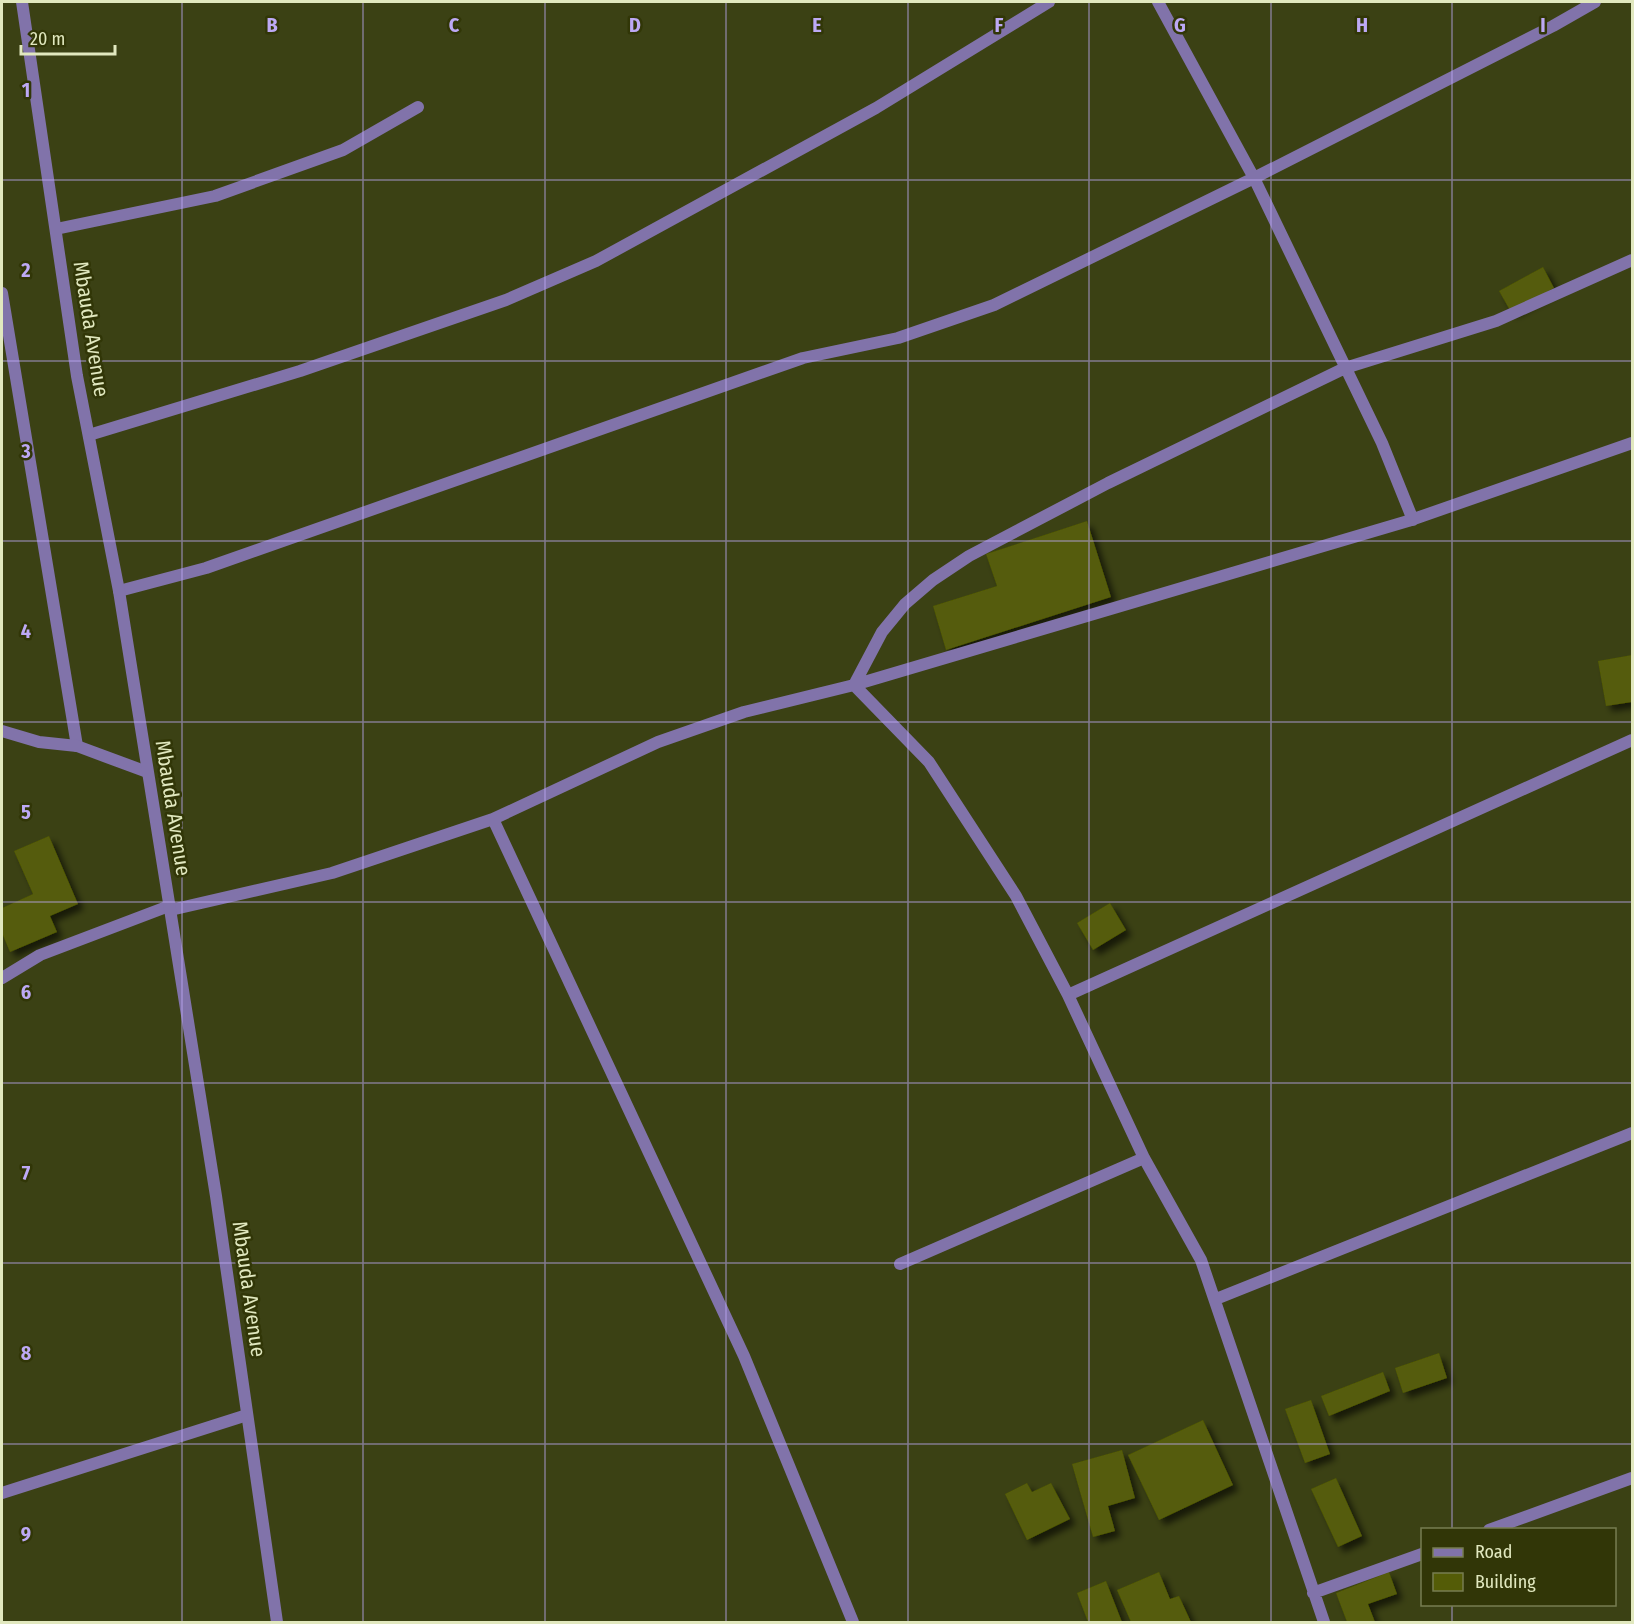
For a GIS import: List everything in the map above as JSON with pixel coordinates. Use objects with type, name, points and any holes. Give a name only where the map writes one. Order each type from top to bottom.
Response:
[{"type":"street","name":"Mbauda Avenue","points":[[22,2],[77,376],[119,591],[216,1196],[277,1623]]},
{"type":"street","points":[[89,435],[311,367],[507,300],[597,261],[866,114],[1049,2]]},
{"type":"street","points":[[1158,2],[1254,178],[1383,443],[1413,520]]},
{"type":"street","points":[[119,591],[207,568],[803,358],[898,338],[994,305],[1254,178],[1595,2]]},
{"type":"street","points":[[56,229],[215,196],[343,150],[418,107]]},
{"type":"street","points":[[854,685],[882,632],[905,604],[933,580],[960,562],[1108,483],[1345,368],[1496,321],[1632,260]]},
{"type":"street","points":[[2,293],[77,746]]},
{"type":"street","points":[[2,978],[40,955],[169,906],[175,909],[332,873],[493,819],[658,742],[744,712],[854,685],[1413,520],[1632,443]]},
{"type":"street","points":[[854,685],[929,762],[1016,896],[1068,995],[1144,1158],[1201,1260],[1324,1623]]},
{"type":"street","points":[[2,731],[39,742],[77,746],[147,772]]},
{"type":"street","points":[[1068,995],[1632,740]]},
{"type":"street","points":[[493,819],[744,1356],[853,1623]]},
{"type":"street","points":[[1216,1299],[1632,1133]]},
{"type":"street","points":[[900,1264],[1144,1158]]},
{"type":"street","points":[[2,1493],[247,1415]]},
{"type":"street","points":[[1494,1528],[1632,1478]]},
{"type":"street","points":[[1313,1593],[1421,1554]]},
{"type":"building","points":[[1543,267],[1554,288],[1511,312],[1499,291]]},
{"type":"building","points":[[1087,521],[1111,597],[946,650],[933,606],[997,586],[986,554]]},
{"type":"building","points":[[1632,655],[1632,702],[1606,706],[1598,661]]},
{"type":"building","points":[[49,836],[78,904],[50,916],[57,932],[10,952],[2,933],[2,908],[33,894],[14,851]]},
{"type":"building","points":[[1110,903],[1126,930],[1093,950],[1077,923]]},
{"type":"building","points":[[1439,1353],[1447,1378],[1403,1393],[1395,1368]]},
{"type":"building","points":[[1383,1372],[1390,1391],[1329,1416],[1321,1396]]},
{"type":"building","points":[[1311,1400],[1330,1454],[1305,1463],[1285,1409]]},
{"type":"building","points":[[1203,1420],[1233,1485],[1159,1520],[1128,1455]]},
{"type":"building","points":[[1122,1450],[1135,1498],[1108,1506],[1115,1531],[1093,1537],[1072,1464]]},
{"type":"building","points":[[1336,1478],[1362,1536],[1338,1547],[1311,1489]]},
{"type":"building","points":[[1027,1483],[1032,1492],[1051,1483],[1070,1519],[1027,1540],[1005,1494]]},
{"type":"building","points":[[1159,1572],[1170,1599],[1179,1596],[1191,1622],[1131,1622],[1117,1590]]},
{"type":"building","points":[[1389,1572],[1397,1594],[1368,1604],[1375,1622],[1347,1622],[1336,1593]]},
{"type":"building","points":[[1106,1581],[1122,1622],[1088,1622],[1077,1593]]}]
